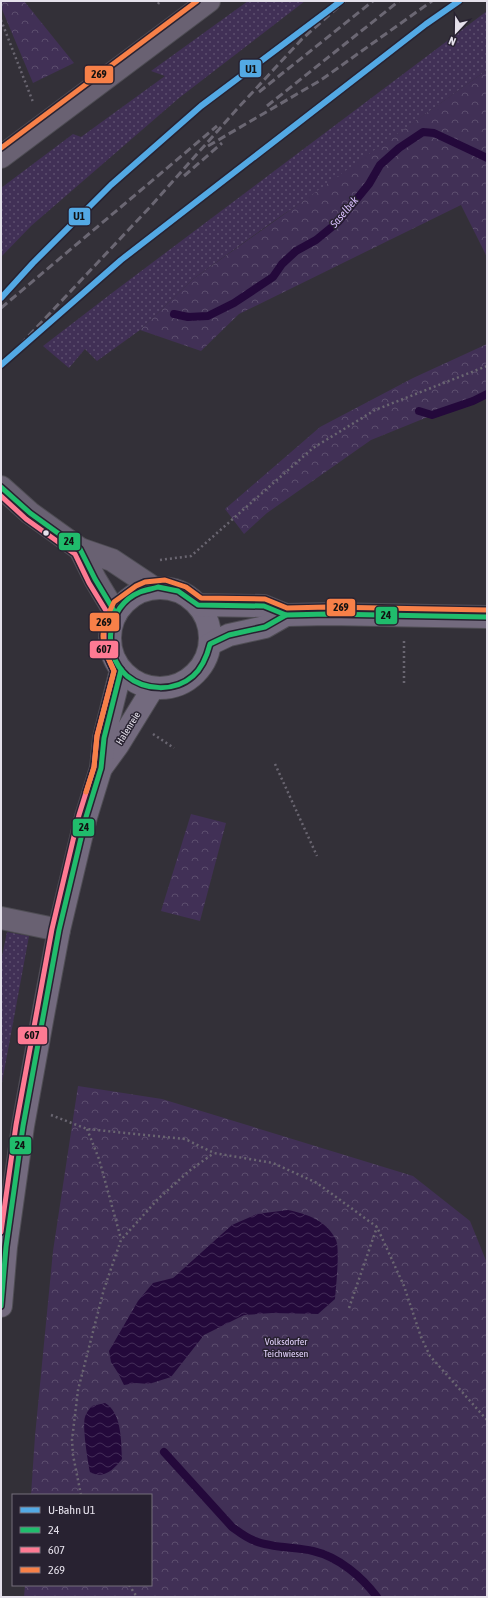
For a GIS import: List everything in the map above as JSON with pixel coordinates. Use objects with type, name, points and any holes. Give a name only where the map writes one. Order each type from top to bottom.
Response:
[{"type":"main road","points":[[164,587],[174,589],[191,598],[198,605],[205,613],[211,634],[208,655],[203,665],[195,674],[186,681],[164,688],[153,688],[130,678],[121,670],[115,659],[110,642],[111,625],[116,614],[126,601],[139,592],[164,587]]},
{"type":"main road","points":[[198,605],[264,606],[286,615],[328,614],[487,617]]},
{"type":"main road","points":[[210,644],[229,635],[264,627],[286,615]]},
{"type":"main road","name":"Halenreie","points":[[1,1306],[6,1247],[26,1105],[59,930],[86,817],[101,768],[104,738],[121,670]]},
{"type":"main road","name":"Halenreie","points":[[101,768],[118,745],[153,688]]},
{"type":"street","points":[[1,156],[209,1]]},
{"type":"street","points":[[1,487],[30,513],[80,549],[112,560],[154,588]]},
{"type":"street","points":[[80,549],[94,579],[116,614]]},
{"type":"street","points":[[1,918],[59,930]]},
{"type":"path","points":[[1,20],[42,125]]},
{"type":"path","points":[[155,558],[162,560],[191,556],[313,448],[375,410],[487,366]]},
{"type":"path","points":[[404,615],[404,683]]},
{"type":"path","points":[[275,764],[317,856]]},
{"type":"path","points":[[26,1105],[87,1129],[184,1138],[214,1153],[274,1163],[317,1183],[377,1227],[404,1286],[421,1337],[430,1356],[487,1420]]},
{"type":"path","points":[[87,1129],[99,1159],[121,1240]]},
{"type":"path","points":[[81,1494],[73,1455],[72,1440],[78,1390],[104,1289],[121,1240],[158,1199],[189,1171],[214,1153]]},
{"type":"path","points":[[348,1308],[377,1227]]},
{"type":"path","points":[[130,1586],[137,1597]]},
{"type":"green space","points":[[1,1],[24,1],[74,63],[33,83],[1,7]]},
{"type":"green space","points":[[248,1],[305,1],[179,98],[31,226],[1,257],[1,188],[73,134],[81,137],[165,76],[151,71]]},
{"type":"green space","points":[[487,11],[487,70],[193,279],[140,330],[97,361],[85,349],[69,368],[43,346],[112,293]]},
{"type":"green space","points":[[487,70],[487,257],[461,205],[239,314],[201,351],[140,330],[193,279]]},
{"type":"green space","points":[[487,344],[487,397],[445,410],[371,440],[267,513],[244,534],[225,509],[320,427],[413,378]]},
{"type":"green space","points":[[191,814],[226,823],[200,921],[161,911]]},
{"type":"green space","points":[[7,932],[29,936],[1,1088],[1,961]]},
{"type":"green space","name":"Volksdorfer Teichwiesen","points":[[78,1086],[162,1099],[413,1176],[470,1221],[487,1263],[487,1597],[24,1597],[25,1586],[152,1586],[152,1494],[31,1494],[35,1436],[53,1251]]},
{"type":"water","points":[[288,1210],[316,1219],[328,1228],[336,1240],[338,1259],[335,1299],[318,1314],[272,1313],[244,1315],[204,1335],[171,1377],[149,1384],[136,1383],[124,1385],[111,1362],[109,1351],[138,1301],[153,1283],[173,1278],[232,1225],[257,1214]]},
{"type":"water","points":[[105,1403],[115,1413],[118,1420],[121,1436],[122,1459],[112,1470],[100,1475],[90,1472],[84,1422],[86,1414],[92,1406]]},
{"type":"waterway","name":"Saselbek","points":[[174,314],[188,317],[208,316],[234,303],[273,277],[282,264],[296,251],[316,240],[338,222],[369,184],[380,165],[399,148],[423,132],[434,133],[487,158]]},
{"type":"waterway","name":"Saselbek","points":[[419,411],[432,415],[473,401],[487,394]]},
{"type":"waterway","points":[[164,1452],[232,1527],[243,1535],[261,1543],[313,1551],[332,1558],[357,1575],[377,1597]]},
{"type":"railway","points":[[4,362],[150,207],[237,109],[302,39],[345,1]]},
{"type":"railway","points":[[259,92],[373,1]]},
{"type":"railway","points":[[267,106],[399,1]]},
{"type":"railway","points":[[208,146],[321,80],[432,1]]},
{"type":"railway","points":[[1,308],[217,126]]},
{"type":"railway","points":[[184,176],[222,143]]},
{"type":"metro line","name":"U1","points":[[1,298],[33,263],[111,185],[201,106],[341,1]]},
{"type":"metro line","name":"U1","points":[[1,365],[121,260],[426,24],[459,1]]},
{"type":"transit line","name":"269","points":[[1,148],[197,1]]},
{"type":"transit line","name":"24","points":[[1,487],[30,513],[80,549],[95,579],[116,614]]},
{"type":"transit line","name":"607","points":[[1,496],[26,519],[75,554],[89,583],[108,614],[104,624],[104,649],[114,671],[97,736],[94,767],[79,815],[52,929],[16,1125],[1,1232]]},
{"type":"transit line","name":"269","points":[[86,792],[94,767],[97,736],[114,671],[104,649],[104,623],[114,602],[136,586],[145,582],[165,580],[186,587],[201,598],[265,599],[287,608],[328,607],[487,610]]},
{"type":"transit line","name":"24","points":[[158,587],[178,591],[198,605],[264,606],[286,615],[265,627],[229,635],[210,644],[202,666],[186,681],[169,687],[151,687],[134,681],[127,676],[119,666],[113,655],[111,631],[114,619],[120,608],[129,599],[140,592],[158,587]]},
{"type":"transit line","name":"24","points":[[286,615],[328,614],[487,617]]},
{"type":"transit line","name":"24","points":[[1,1306],[6,1247],[23,1126],[59,930],[86,817],[101,768],[104,738],[121,670]]}]
